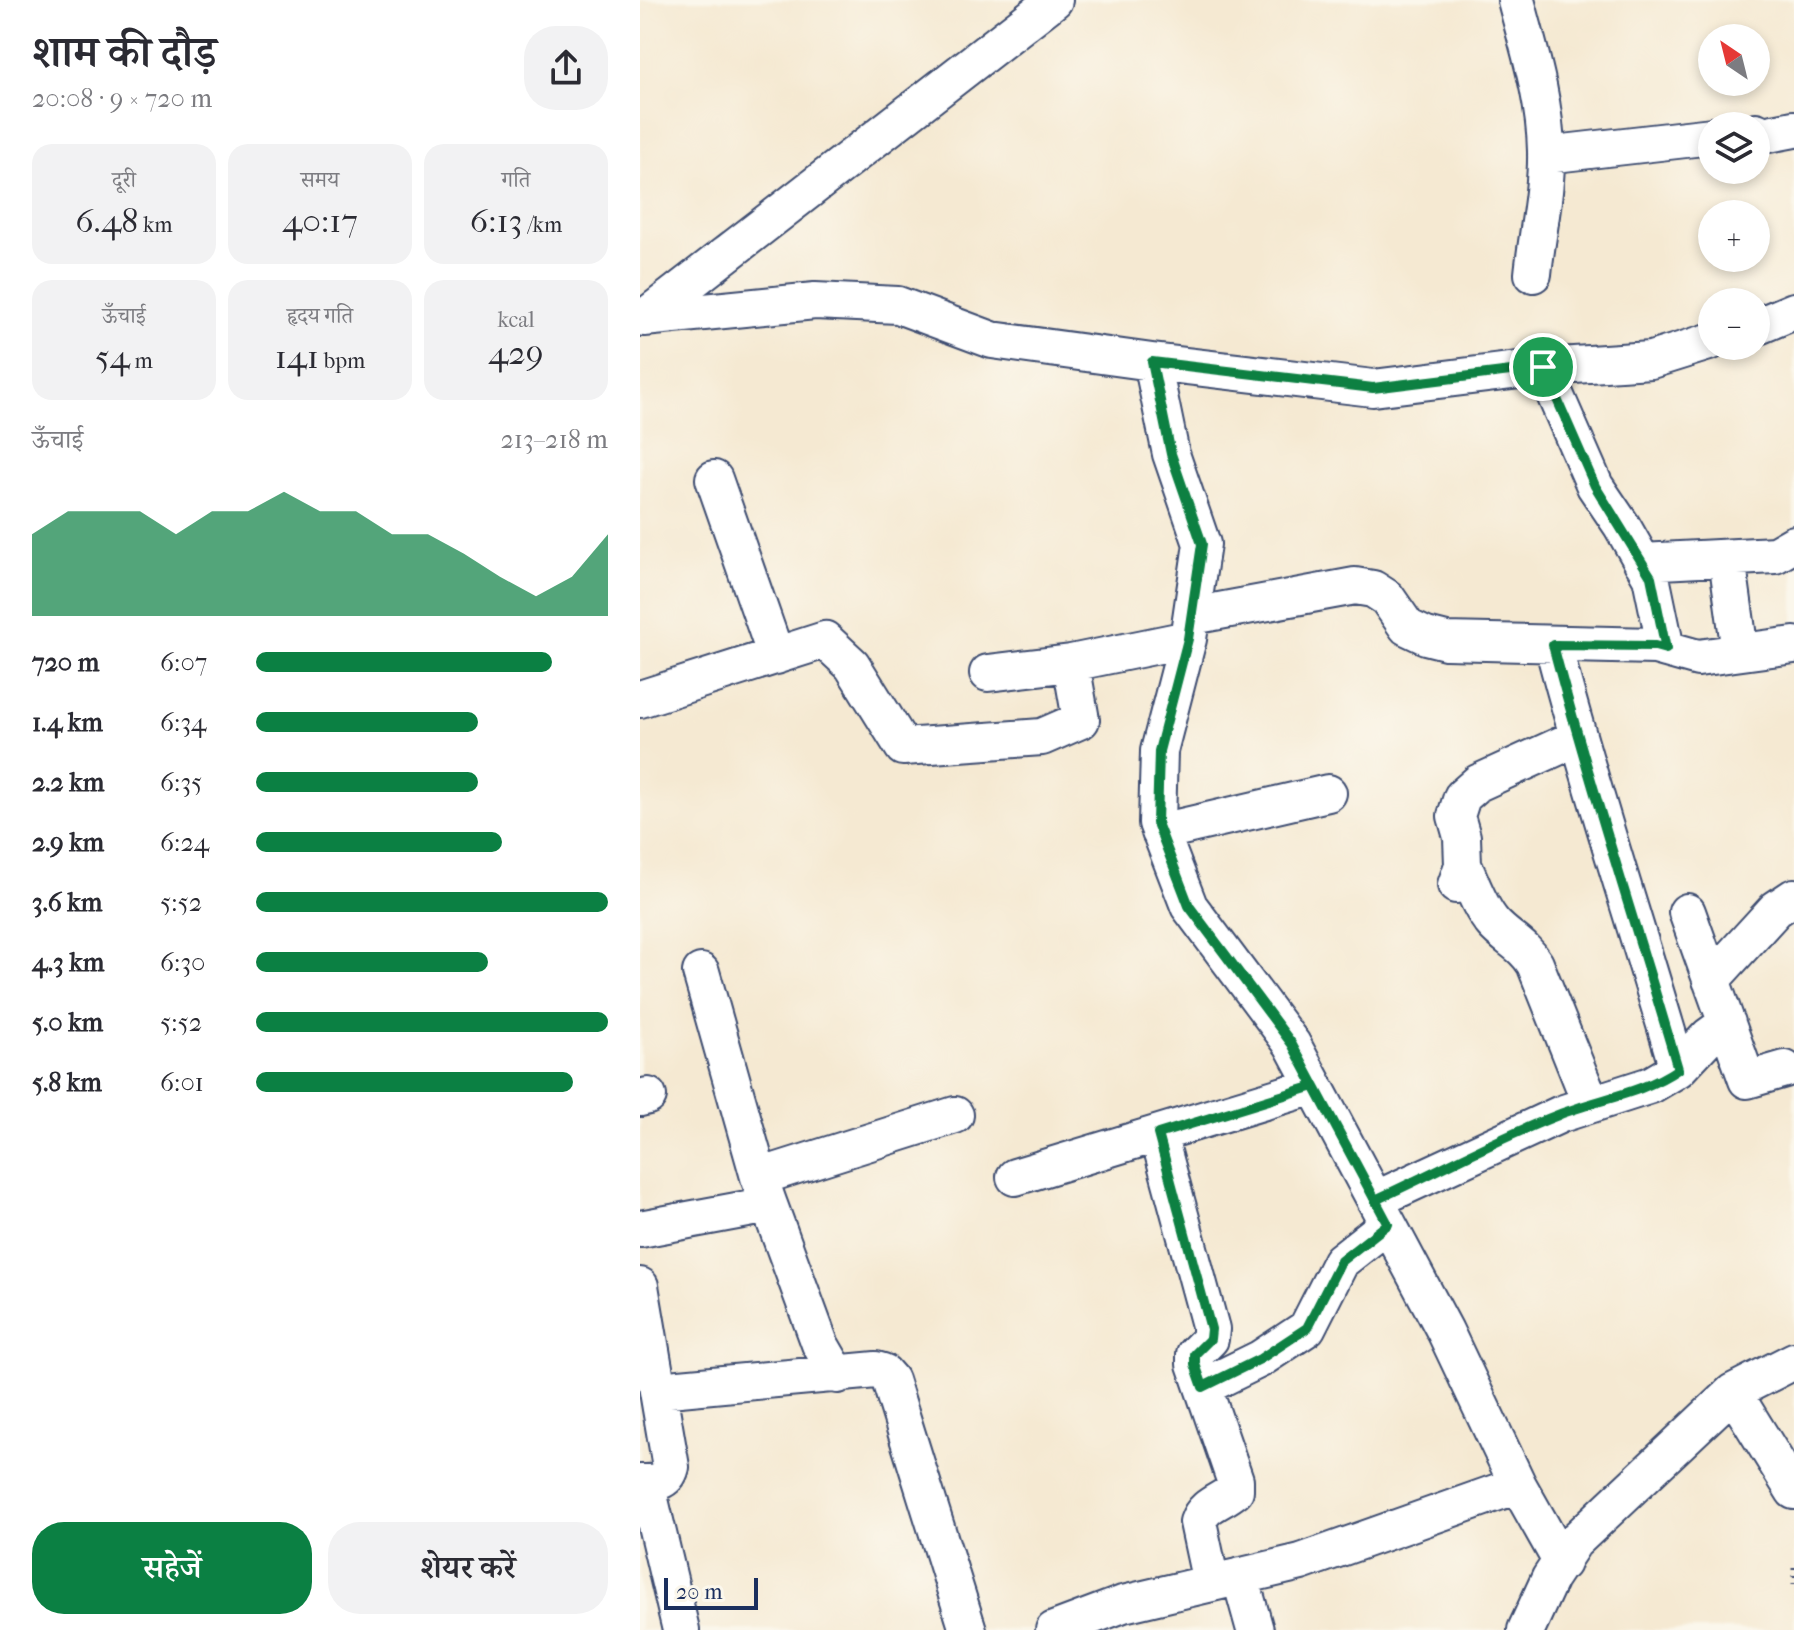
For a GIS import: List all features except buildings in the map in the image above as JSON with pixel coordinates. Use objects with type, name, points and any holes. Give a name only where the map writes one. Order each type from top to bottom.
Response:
[{"type":"street","points":[[642,319],[1054,0]]},
{"type":"street","points":[[1516,0],[1541,97],[1546,155],[1533,274]]},
{"type":"street","points":[[1770,134],[1794,129]]},
{"type":"street","points":[[1546,155],[1698,138]]},
{"type":"street","points":[[642,319],[815,301],[898,305],[992,340],[1373,388],[1543,367],[1651,360],[1698,345]]},
{"type":"street","points":[[1770,321],[1794,311]]},
{"type":"street","points":[[1152,362],[1171,454],[1202,544],[1190,628],[1159,751],[1157,823],[1160,832],[1189,906],[1292,1044],[1445,1331],[1518,1485],[1562,1563]]},
{"type":"street","points":[[1543,367],[1590,476],[1642,562],[1656,593],[1666,649]]},
{"type":"street","points":[[714,479],[776,656]]},
{"type":"street","points":[[1642,562],[1775,555],[1794,544]]},
{"type":"street","points":[[1727,558],[1740,652]]},
{"type":"street","points":[[988,673],[1071,663],[1190,628],[1355,586],[1373,589],[1387,598],[1407,627],[1446,641],[1655,646],[1698,658],[1794,645]]},
{"type":"street","points":[[640,699],[825,640],[852,665],[903,747],[1042,737],[1081,720],[1071,663]]},
{"type":"street","points":[[1553,645],[1577,738],[1678,1069]]},
{"type":"street","points":[[1577,738],[1478,783],[1462,797],[1456,816],[1462,837],[1458,880],[1496,927],[1526,950],[1535,964],[1591,1104]]},
{"type":"street","points":[[1160,832],[1328,793]]},
{"type":"street","points":[[1711,980],[1776,909],[1794,897]]},
{"type":"street","points":[[1687,912],[1747,1080],[1785,1069]]},
{"type":"street","points":[[701,972],[764,1191],[820,1344],[838,1375]]},
{"type":"street","points":[[1203,1387],[1260,1359],[1307,1328],[1341,1261],[1382,1212],[1528,1128],[1651,1085],[1678,1069],[1709,1036],[1727,1023]]},
{"type":"street","points":[[1015,1177],[1314,1086]]},
{"type":"street","points":[[640,1229],[764,1191],[955,1115]]},
{"type":"street","points":[[1158,1134],[1211,1329],[1210,1339],[1195,1354],[1195,1364],[1235,1480],[1235,1490],[1200,1513],[1198,1522],[1255,1630]]},
{"type":"street","points":[[640,1286],[671,1467],[669,1476],[663,1481],[643,1483],[681,1630]]},
{"type":"street","points":[[1526,1630],[1550,1578],[1574,1542],[1733,1392],[1794,1361]]},
{"type":"street","points":[[658,1390],[876,1370],[883,1372],[890,1380],[968,1630]]},
{"type":"street","points":[[1733,1392],[1794,1491]]},
{"type":"street","points":[[1054,1630],[1123,1604],[1301,1562],[1518,1485]]},
{"type":"path","points":[[1794,1567],[1794,1584]]},
{"type":"route","points":[[1543,367],[1373,388],[1152,362],[1171,454],[1202,544],[1188,639],[1159,751],[1157,823],[1189,906],[1292,1044],[1314,1086],[1375,1200],[1388,1224],[1341,1261],[1307,1328],[1260,1359],[1203,1387],[1195,1354],[1210,1339],[1211,1329],[1158,1134],[1314,1086],[1345,1143],[1375,1200],[1528,1128],[1651,1085],[1678,1069],[1577,738],[1553,645],[1655,646],[1666,649],[1656,593],[1651,577],[1622,526],[1595,486],[1543,367]]}]
